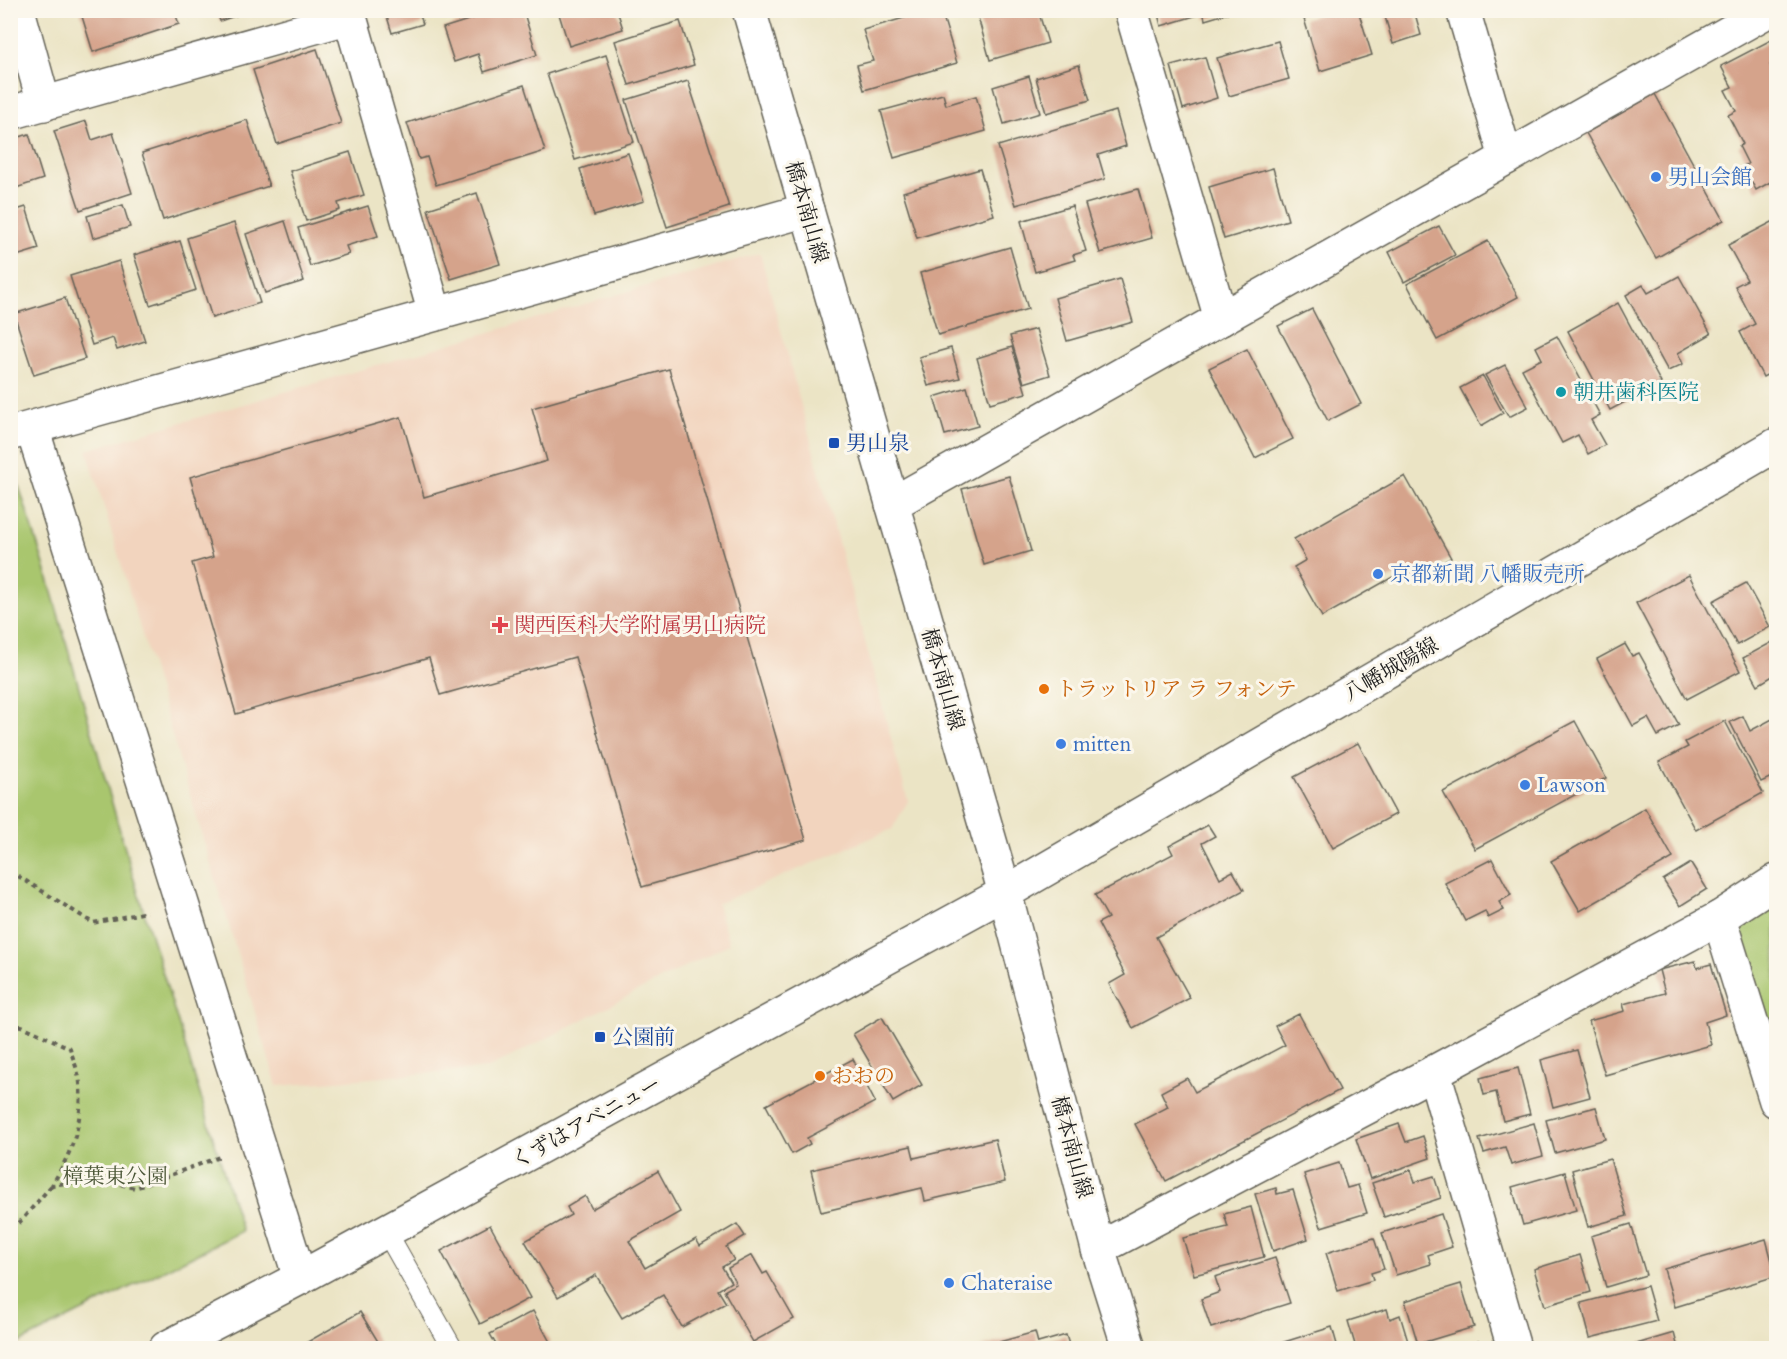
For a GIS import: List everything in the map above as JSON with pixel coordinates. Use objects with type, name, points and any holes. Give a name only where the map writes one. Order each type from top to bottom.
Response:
[{"type":"street","points":[[18,10],[44,104]]},
{"type":"street","name":"橋本南山線","points":[[749,10],[1005,893],[1098,1249],[1129,1348]]},
{"type":"street","points":[[1131,10],[1221,319]]},
{"type":"street","points":[[1463,10],[1506,158]]},
{"type":"street","points":[[892,504],[1769,10]]},
{"type":"street","points":[[10,113],[349,14],[435,314]]},
{"type":"street","points":[[300,1278],[183,905],[21,431],[807,210]]},
{"type":"street","name":"八幡城陽線","points":[[1005,893],[1776,445]]},
{"type":"street","points":[[1098,1249],[1434,1072],[1719,918],[1776,881]]},
{"type":"street","name":"くずはアベニュー","points":[[166,1348],[386,1232],[1005,893]]},
{"type":"street","points":[[1719,918],[1776,1101]]},
{"type":"street","points":[[1434,1072],[1514,1348]]},
{"type":"lane","points":[[386,1232],[452,1348]]},
{"type":"path","points":[[10,871],[93,924],[183,905]]},
{"type":"path","points":[[10,1026],[22,1026],[70,1048],[80,1083],[78,1132],[71,1151],[52,1185],[19,1222],[10,1226]]},
{"type":"path","points":[[52,1185],[100,1179],[135,1188],[257,1143]]},
{"type":"shaded area","name":"関西医科大学附属男山病院","points":[[760,253],[908,801],[892,829],[717,904],[729,944],[489,1068],[277,1086],[87,450]]},
{"type":"green space","name":"樟葉東公園","points":[[16,477],[43,561],[132,873],[242,1231],[11,1347],[10,478]]},
{"type":"green space","points":[[1776,904],[1776,1057],[1735,928]]},
{"type":"building","points":[[80,10],[174,10],[179,24],[93,52]]},
{"type":"building","points":[[216,10],[250,10],[250,11],[220,21]]},
{"type":"building","points":[[385,10],[418,10],[423,24],[392,33]]},
{"type":"building","points":[[500,10],[523,10],[537,55],[484,72],[478,54],[454,62],[443,28]]},
{"type":"building","points":[[617,10],[623,29],[569,46],[558,11]]},
{"type":"building","points":[[931,10],[941,10],[957,63],[864,90],[857,65],[873,61],[863,30]]},
{"type":"building","points":[[976,10],[1038,10],[1048,43],[990,60]]},
{"type":"building","points":[[1157,10],[1196,10],[1198,15],[1161,26]]},
{"type":"building","points":[[1203,10],[1235,10],[1235,11],[1205,20]]},
{"type":"building","points":[[1333,10],[1358,10],[1372,55],[1320,71],[1304,19]]},
{"type":"building","points":[[1383,10],[1414,10],[1421,35],[1393,44]]},
{"type":"building","points":[[680,21],[694,65],[629,85],[615,41]]},
{"type":"building","points":[[1771,40],[1776,50],[1776,61],[1770,65],[1776,76],[1776,179],[1756,190],[1743,166],[1748,164],[1739,146],[1743,144],[1728,115],[1736,111],[1725,90],[1732,87],[1721,66]]},
{"type":"building","points":[[1278,41],[1289,79],[1229,96],[1217,58]]},
{"type":"building","points":[[317,49],[341,123],[277,144],[253,70]]},
{"type":"building","points":[[606,55],[634,142],[575,160],[547,74]]},
{"type":"building","points":[[1205,57],[1217,98],[1183,109],[1171,66]]},
{"type":"building","points":[[1079,65],[1090,100],[1046,113],[1036,78]]},
{"type":"building","points":[[1029,76],[1040,113],[1004,124],[993,87]]},
{"type":"building","points":[[688,81],[729,207],[667,227],[626,100]]},
{"type":"building","points":[[524,85],[545,151],[436,185],[427,157],[419,159],[407,123]]},
{"type":"building","points":[[943,94],[946,105],[976,96],[986,131],[894,158],[881,111]]},
{"type":"building","name":"男山会館","points":[[1655,94],[1724,220],[1656,258],[1586,133]]},
{"type":"building","points":[[1116,111],[1126,146],[1098,155],[1105,179],[1016,205],[998,146]]},
{"type":"building","points":[[247,120],[269,186],[163,220],[142,153]]},
{"type":"building","points":[[86,121],[92,140],[113,133],[132,193],[80,210],[54,131]]},
{"type":"building","points":[[29,134],[43,179],[10,190],[10,140]]},
{"type":"building","points":[[350,152],[364,195],[338,203],[340,210],[306,221],[290,171]]},
{"type":"building","points":[[628,153],[644,201],[594,216],[580,169]]},
{"type":"building","points":[[1273,168],[1288,220],[1224,239],[1209,187]]},
{"type":"building","points":[[980,169],[994,215],[917,238],[903,192]]},
{"type":"building","points":[[1138,189],[1152,238],[1100,253],[1085,204]]},
{"type":"building","points":[[477,193],[500,264],[451,279],[428,209]]},
{"type":"building","points":[[123,205],[130,227],[93,238],[87,216]]},
{"type":"building","points":[[368,206],[378,236],[346,246],[349,254],[310,266],[298,228]]},
{"type":"building","points":[[1072,206],[1086,251],[1073,255],[1075,260],[1035,272],[1021,221]]},
{"type":"building","points":[[26,207],[39,249],[10,258],[10,212]]},
{"type":"building","points":[[1776,220],[1776,370],[1763,377],[1740,332],[1755,324],[1735,286],[1747,280],[1728,245]]},
{"type":"building","points":[[285,221],[304,281],[265,293],[246,234]]},
{"type":"building","points":[[234,223],[260,303],[212,318],[187,238]]},
{"type":"building","points":[[1439,226],[1455,255],[1404,282],[1389,252]]},
{"type":"building","points":[[180,241],[196,290],[150,305],[134,255]]},
{"type":"building","points":[[1488,241],[1518,297],[1437,340],[1407,284]]},
{"type":"building","points":[[1010,247],[1028,309],[938,335],[920,273]]},
{"type":"building","points":[[119,261],[145,341],[117,350],[113,338],[92,345],[70,276]]},
{"type":"building","points":[[1679,276],[1711,334],[1678,353],[1683,364],[1668,371],[1626,295],[1643,285],[1648,293]]},
{"type":"building","points":[[1120,279],[1133,322],[1067,341],[1055,298]]},
{"type":"building","points":[[65,298],[85,359],[34,375],[14,314]]},
{"type":"building","points":[[1618,303],[1661,383],[1610,410],[1568,331]]},
{"type":"building","points":[[1312,309],[1361,404],[1328,421],[1278,326]]},
{"type":"building","points":[[1036,329],[1050,375],[1024,383],[1010,336]]},
{"type":"building","name":"朝井歯科医院","points":[[1557,336],[1600,415],[1591,420],[1605,445],[1588,454],[1578,435],[1562,443],[1522,369],[1542,359],[1536,347]]},
{"type":"building","points":[[1012,347],[1026,393],[990,403],[977,358]]},
{"type":"building","points":[[951,348],[960,378],[928,386],[919,357]]},
{"type":"building","points":[[1247,349],[1293,439],[1255,458],[1209,368]]},
{"type":"building","points":[[1505,365],[1528,407],[1509,417],[1485,375]]},
{"type":"building","points":[[669,369],[806,840],[642,887],[575,657],[440,695],[429,658],[236,714],[192,563],[213,557],[190,477],[401,417],[424,497],[547,461],[532,408]]},
{"type":"building","points":[[1483,376],[1503,413],[1481,426],[1460,388]]},
{"type":"building","points":[[967,387],[978,426],[945,435],[934,397]]},
{"type":"building","points":[[1009,476],[1031,551],[984,565],[962,489]]},
{"type":"building","points":[[1405,476],[1451,558],[1411,580],[1405,570],[1322,617],[1294,567],[1306,560],[1294,539]]},
{"type":"building","points":[[1689,575],[1740,671],[1687,699],[1636,603]]},
{"type":"building","points":[[1746,583],[1770,627],[1737,645],[1713,601]]},
{"type":"building","points":[[1776,640],[1776,674],[1758,685],[1743,658]]},
{"type":"building","points":[[1625,644],[1632,656],[1639,653],[1679,725],[1658,736],[1648,718],[1633,726],[1597,659]]},
{"type":"building","points":[[1743,716],[1750,731],[1776,717],[1776,775],[1761,782],[1730,722]]},
{"type":"building","name":"Lawson","points":[[1575,721],[1606,778],[1475,849],[1443,792]]},
{"type":"building","points":[[1725,721],[1763,793],[1696,830],[1659,762],[1688,747],[1685,742]]},
{"type":"building","points":[[1358,743],[1396,814],[1333,848],[1294,777]]},
{"type":"building","points":[[1645,808],[1673,858],[1580,911],[1551,861]]},
{"type":"building","points":[[1208,825],[1215,836],[1202,843],[1220,878],[1233,871],[1244,890],[1156,937],[1190,998],[1133,1028],[1109,984],[1125,975],[1098,923],[1108,918],[1095,895],[1173,854],[1169,846]]},
{"type":"building","points":[[1492,859],[1511,895],[1499,902],[1504,910],[1488,918],[1485,911],[1465,921],[1445,883]]},
{"type":"building","points":[[1691,863],[1707,889],[1680,906],[1663,880]]},
{"type":"building","points":[[1695,961],[1697,968],[1711,964],[1726,1015],[1705,1022],[1711,1045],[1605,1075],[1589,1021],[1625,1011],[1623,1004],[1665,993],[1659,970]]},
{"type":"building","points":[[1299,1014],[1340,1090],[1166,1181],[1135,1124],[1168,1107],[1161,1092],[1187,1078],[1195,1092],[1285,1045],[1275,1026]]},
{"type":"building","points":[[882,1017],[922,1085],[893,1102],[853,1034]]},
{"type":"building","points":[[1577,1050],[1590,1097],[1553,1107],[1541,1060]]},
{"type":"building","points":[[853,1059],[875,1102],[807,1138],[810,1144],[792,1154],[766,1105]]},
{"type":"building","points":[[1518,1068],[1530,1114],[1503,1121],[1496,1092],[1484,1095],[1480,1078]]},
{"type":"building","points":[[1596,1107],[1605,1139],[1555,1153],[1546,1120]]},
{"type":"building","points":[[1534,1123],[1543,1156],[1511,1165],[1505,1147],[1484,1153],[1479,1139]]},
{"type":"building","points":[[1399,1124],[1406,1142],[1423,1136],[1430,1158],[1370,1179],[1356,1139]]},
{"type":"building","points":[[995,1139],[1005,1182],[925,1201],[922,1188],[821,1212],[811,1170],[911,1146],[914,1158]]},
{"type":"building","points":[[1610,1159],[1627,1216],[1588,1227],[1572,1170]]},
{"type":"building","points":[[1339,1163],[1347,1188],[1358,1185],[1367,1213],[1321,1227],[1304,1174]]},
{"type":"building","points":[[1411,1170],[1415,1182],[1434,1176],[1441,1198],[1384,1217],[1372,1183]]},
{"type":"building","points":[[658,1171],[680,1212],[629,1241],[645,1268],[696,1239],[700,1246],[737,1224],[745,1236],[726,1247],[734,1260],[722,1267],[731,1282],[718,1290],[726,1303],[682,1327],[663,1295],[622,1318],[596,1275],[558,1297],[525,1241],[571,1215],[567,1207],[585,1196],[592,1209]]},
{"type":"building","points":[[1565,1172],[1576,1210],[1523,1225],[1512,1187]]},
{"type":"building","points":[[1276,1188],[1277,1194],[1293,1190],[1308,1239],[1273,1251],[1255,1194]]},
{"type":"building","points":[[1251,1207],[1264,1257],[1194,1275],[1183,1238],[1228,1227],[1224,1214]]},
{"type":"building","points":[[1441,1214],[1452,1247],[1428,1255],[1431,1264],[1396,1275],[1382,1233]]},
{"type":"building","points":[[1631,1224],[1646,1275],[1606,1287],[1591,1236]]},
{"type":"building","points":[[490,1225],[530,1298],[480,1324],[441,1251]]},
{"type":"building","points":[[1374,1238],[1384,1269],[1371,1273],[1373,1280],[1338,1291],[1326,1253]]},
{"type":"building","points":[[1766,1239],[1776,1276],[1675,1307],[1664,1269]]},
{"type":"building","points":[[752,1255],[763,1274],[767,1272],[794,1319],[753,1342],[724,1291],[736,1284],[728,1268]]},
{"type":"building","points":[[1580,1255],[1591,1292],[1545,1306],[1534,1269]]},
{"type":"building","points":[[1275,1258],[1290,1303],[1211,1328],[1201,1299],[1220,1292],[1215,1277]]},
{"type":"building","points":[[1461,1284],[1474,1327],[1418,1344],[1405,1301]]},
{"type":"building","points":[[1647,1286],[1657,1321],[1590,1338],[1581,1303]]},
{"type":"building","points":[[1387,1309],[1390,1319],[1400,1315],[1409,1345],[1398,1348],[1356,1348],[1348,1321]]},
{"type":"building","points":[[533,1311],[550,1342],[537,1348],[498,1348],[490,1334]]},
{"type":"building","points":[[360,1312],[382,1348],[297,1348]]},
{"type":"building","points":[[1332,1327],[1338,1348],[1265,1348]]},
{"type":"building","points":[[1035,1332],[1038,1343],[1066,1335],[1070,1348],[978,1348]]},
{"type":"building","points":[[1674,1333],[1678,1348],[1623,1348]]},
{"type":"building","points":[[1479,1341],[1481,1348],[1458,1348]]},
{"type":"place","name":"男山会館","points":[[1656,177]]},
{"type":"place","name":"朝井歯科医院","points":[[1561,392]]},
{"type":"place","name":"男山泉","points":[[834,443]]},
{"type":"place","name":"京都新聞 八幡販売所","points":[[1378,574]]},
{"type":"place","name":"関西医科大学附属男山病院","points":[[500,625]]},
{"type":"place","name":"トラットリア ラ フォンテ","points":[[1044,689]]},
{"type":"place","name":"mitten","points":[[1061,744]]},
{"type":"place","name":"Lawson","points":[[1525,785]]},
{"type":"place","name":"公園前","points":[[600,1037]]},
{"type":"place","name":"おおの","points":[[820,1076]]},
{"type":"place","name":"Chateraise","points":[[949,1283]]}]
